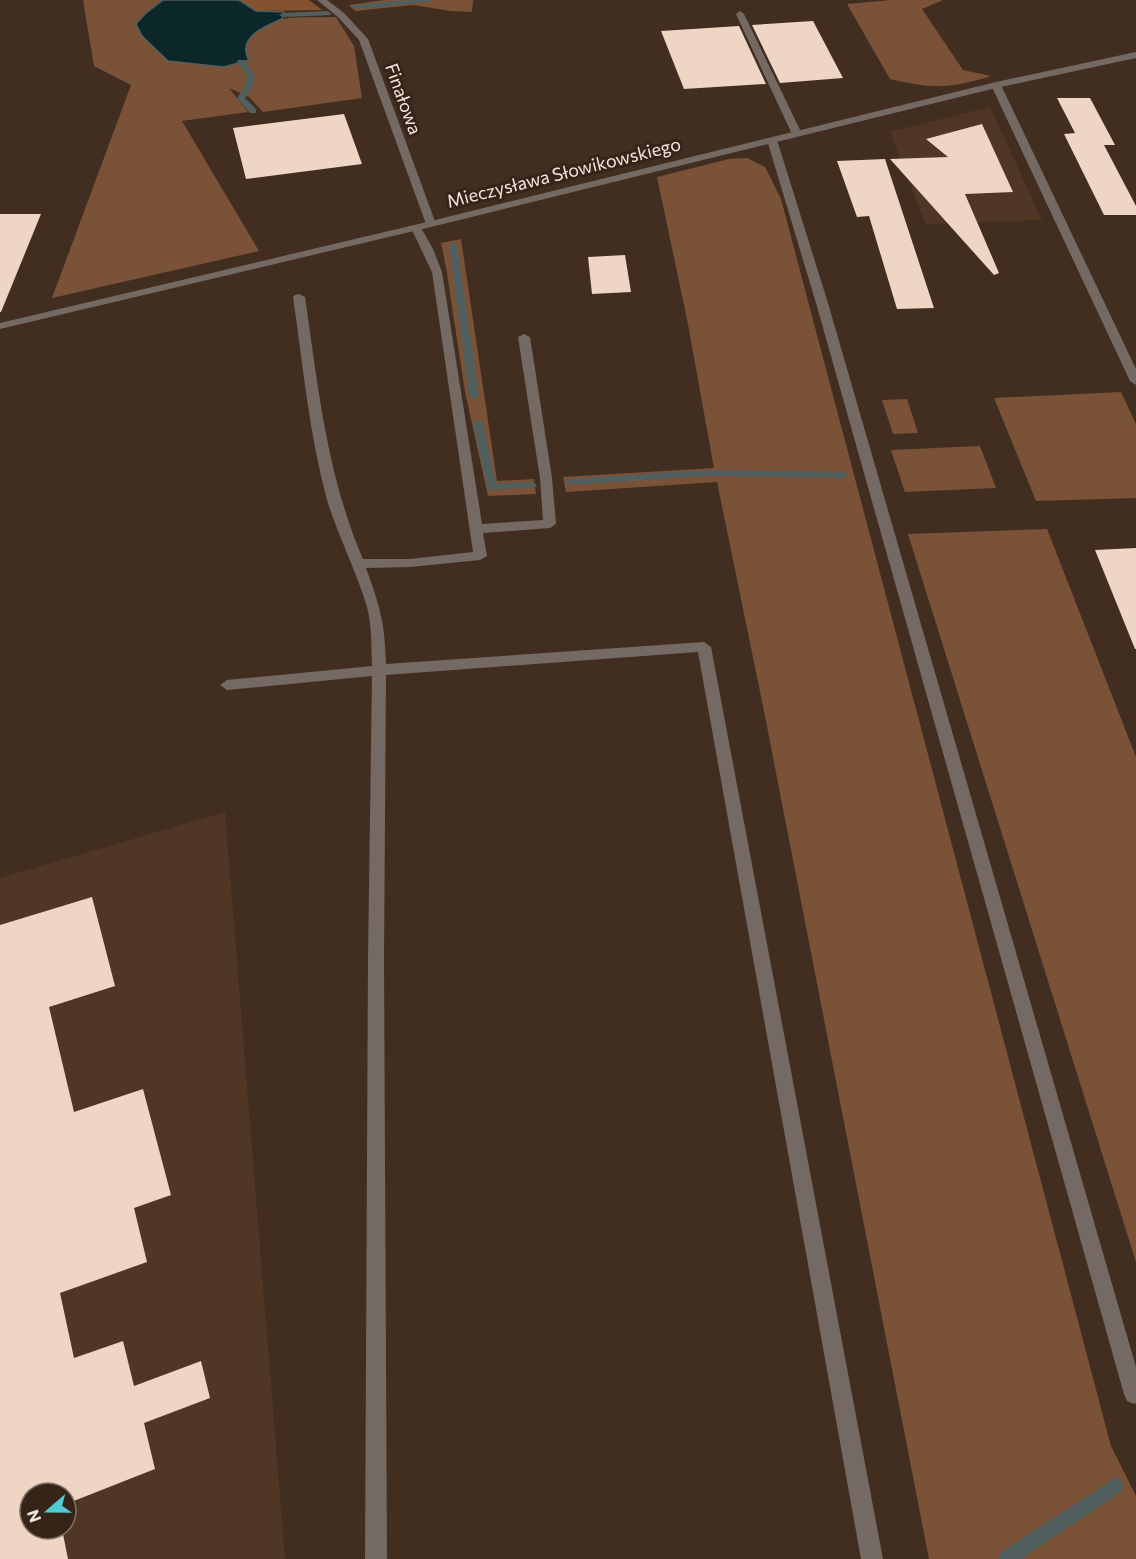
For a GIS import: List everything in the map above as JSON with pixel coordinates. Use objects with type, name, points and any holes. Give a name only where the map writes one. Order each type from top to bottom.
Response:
[{"type":"street","name":"Finałowa","points":[[321,0],[341,15],[363,39],[431,224]]},
{"type":"street","points":[[740,14],[797,134]]},
{"type":"street","name":"Mieczysława Słowikowskiego","points":[[0,326],[416,228],[996,85],[1136,55]]},
{"type":"street","points":[[996,85],[1136,381]]},
{"type":"street","points":[[772,140],[822,303],[1134,1394]]},
{"type":"street","points":[[358,564],[410,563],[480,556],[437,272],[416,228]]},
{"type":"street","points":[[299,297],[316,419],[337,512],[374,608],[378,628],[380,670],[376,960],[376,1559]]},
{"type":"street","points":[[475,529],[550,524],[546,478],[524,337]]},
{"type":"street","points":[[227,685],[380,670],[704,647],[872,1559]]},
{"type":"shaded area","points":[[83,0],[163,0],[145,14],[169,61],[224,67],[248,60],[244,51],[247,42],[255,33],[272,22],[289,18],[336,17],[354,46],[362,98],[263,112],[249,97],[229,88],[248,112],[182,121],[259,251],[52,298],[131,85],[94,66]]},
{"type":"shaded area","points":[[239,0],[309,0],[322,10],[256,11]]},
{"type":"shaded area","points":[[384,0],[473,0],[472,12],[413,5],[355,11],[349,5]]},
{"type":"shaded area","points":[[891,0],[943,0],[922,9],[963,70],[991,76],[940,86],[918,85],[890,79],[847,4]]},
{"type":"shaded area","points":[[990,107],[1042,220],[926,224],[890,132]]},
{"type":"shaded area","points":[[747,158],[765,167],[781,199],[1111,1446],[1136,1496],[1136,1559],[929,1559],[764,711],[717,482],[566,492],[563,477],[714,468],[687,319],[657,177],[729,159]]},
{"type":"shaded area","points":[[461,239],[497,481],[534,479],[536,494],[488,496],[465,392],[441,243]]},
{"type":"shaded area","points":[[1121,392],[1136,424],[1136,498],[1036,501],[994,398]]},
{"type":"shaded area","points":[[907,399],[918,433],[893,434],[882,400]]},
{"type":"shaded area","points":[[980,446],[996,488],[905,492],[891,450]]},
{"type":"shaded area","points":[[1047,529],[1136,757],[1136,1262],[908,534]]},
{"type":"shaded area","points":[[225,812],[285,1559],[0,1559],[0,878]]},
{"type":"water","points":[[163,0],[239,0],[256,11],[284,12],[282,19],[261,29],[249,39],[246,52],[249,60],[224,67],[168,61],[142,36],[136,24]]},
{"type":"building","points":[[813,21],[843,78],[780,83],[752,25]]},
{"type":"building","points":[[739,26],[766,84],[684,89],[661,31]]},
{"type":"building","points":[[1057,98],[1090,98],[1115,145],[1104,145],[1136,206],[1136,215],[1104,215],[1064,134],[1075,133]]},
{"type":"building","points":[[344,114],[362,164],[246,179],[233,128]]},
{"type":"building","points":[[982,124],[1013,192],[965,194],[999,273],[994,275],[890,159],[948,157],[926,139]]},
{"type":"building","points":[[885,159],[934,308],[897,309],[869,216],[857,217],[837,161]]},
{"type":"building","points":[[0,214],[41,214],[1,312],[0,312]]},
{"type":"building","points":[[625,255],[631,292],[592,294],[588,257]]},
{"type":"building","points":[[1136,548],[1136,649],[1135,649],[1095,550]]},
{"type":"building","points":[[92,897],[115,986],[49,1007],[74,1112],[143,1089],[171,1195],[134,1208],[147,1262],[60,1293],[74,1358],[123,1341],[134,1386],[201,1361],[210,1398],[144,1423],[155,1469],[78,1499],[78,1481],[18,1481],[18,1541],[64,1541],[68,1559],[0,1559],[0,925]]},
{"type":"waterway","points":[[355,7],[428,0]]},
{"type":"waterway","points":[[283,15],[327,13]]},
{"type":"waterway","points":[[241,62],[251,76],[249,86],[241,98],[253,111]]},
{"type":"waterway","points":[[453,246],[474,396]]},
{"type":"waterway","points":[[478,423],[492,488],[532,485]]},
{"type":"waterway","points":[[570,482],[704,473],[843,475]]},
{"type":"waterway","points":[[1006,1559],[1115,1486]]}]
